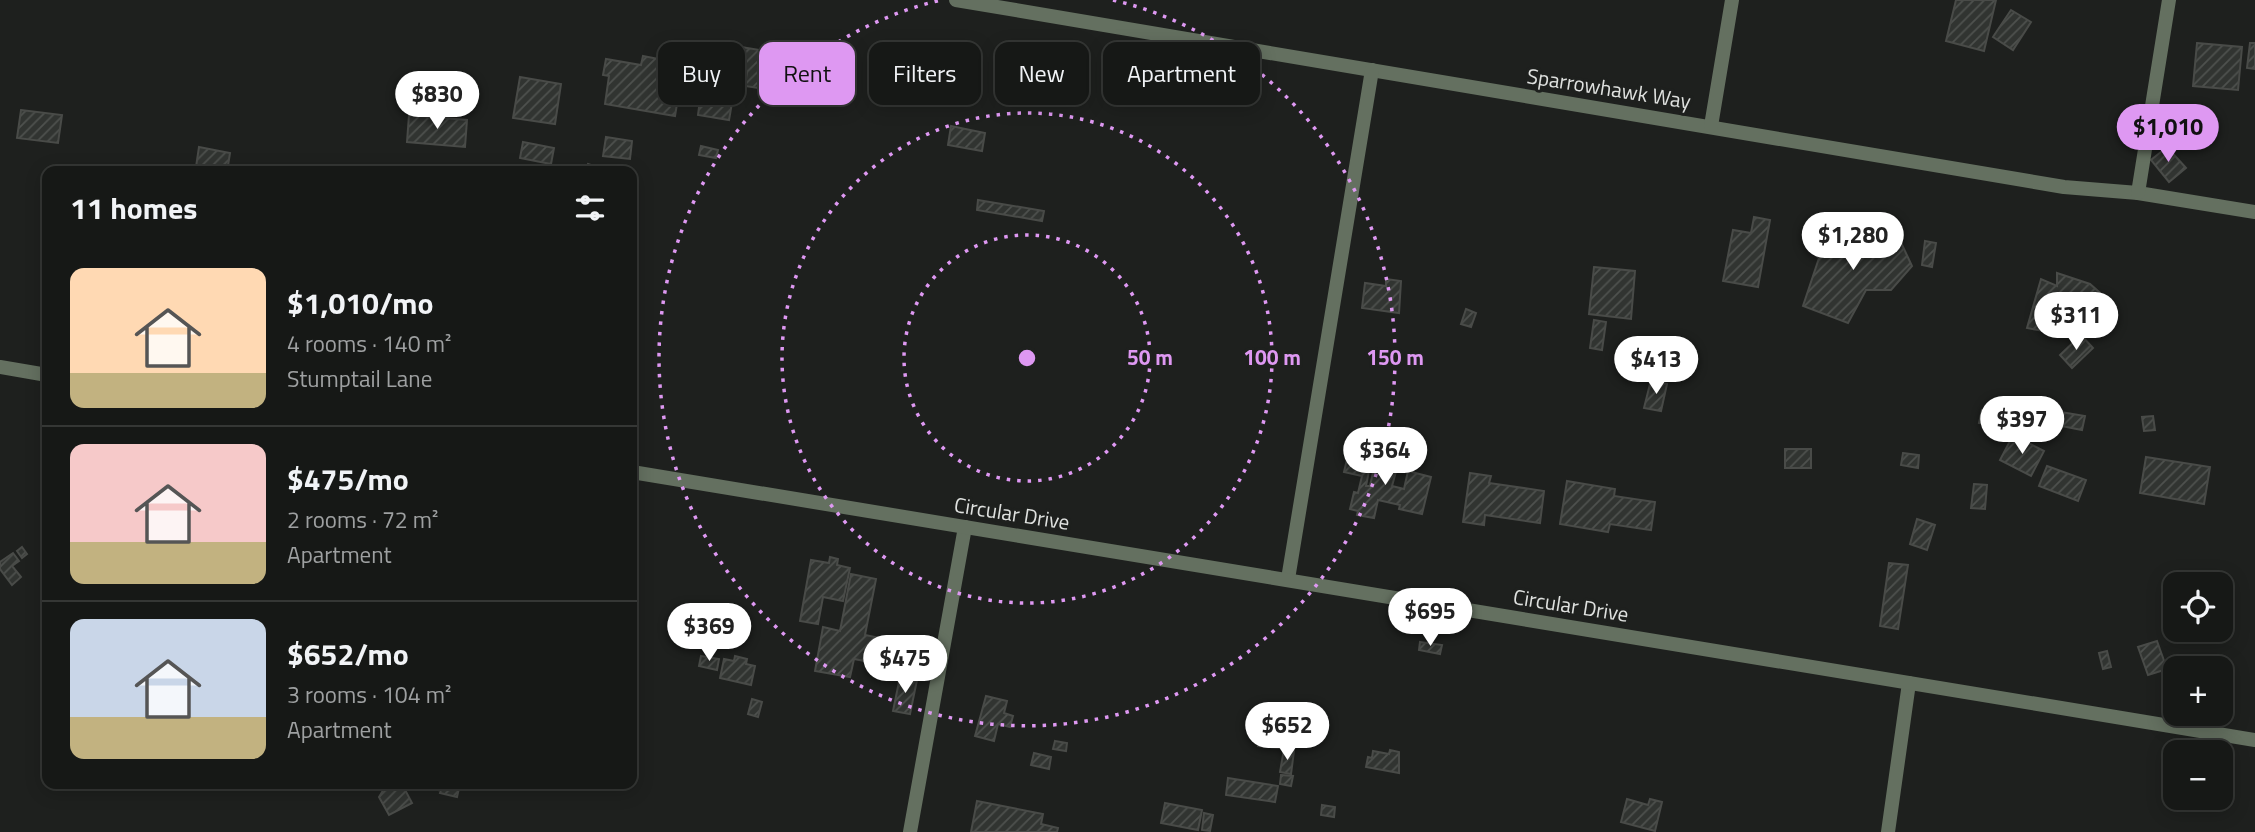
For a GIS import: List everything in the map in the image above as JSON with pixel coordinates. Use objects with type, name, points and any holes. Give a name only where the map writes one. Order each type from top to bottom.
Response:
[{"type":"street","name":"Sparrowhawk Way","points":[[956,0],[2064,187],[2138,193],[2255,212]]},
{"type":"street","points":[[1711,126],[1732,0]]},
{"type":"street","points":[[2138,193],[2169,0]]},
{"type":"street","points":[[1288,579],[1372,70]]},
{"type":"street","points":[[0,367],[42,374]]},
{"type":"street","name":"Circular Drive","points":[[637,473],[2255,740]]},
{"type":"street","points":[[910,832],[965,527]]},
{"type":"street","points":[[1888,832],[1909,683]]},
{"type":"building","points":[[1956,0],[1996,0],[1984,51],[1946,41]]},
{"type":"building","points":[[2011,10],[2031,22],[2013,50],[1993,37]]},
{"type":"building","points":[[2197,43],[2242,47],[2238,90],[2193,86]]},
{"type":"building","points":[[2250,43],[2255,43],[2255,69],[2247,68]]},
{"type":"building","points":[[745,48],[759,50],[759,88],[745,86]]},
{"type":"building","points":[[643,56],[658,59],[658,105],[677,105],[675,116],[605,104],[609,76],[603,75],[606,59],[641,65]]},
{"type":"building","points":[[520,77],[561,84],[555,124],[513,118]]},
{"type":"building","points":[[699,105],[732,105],[729,120],[698,115]]},
{"type":"building","points":[[21,110],[62,115],[58,143],[17,138]]},
{"type":"building","points":[[409,115],[467,120],[465,147],[407,142]]},
{"type":"building","points":[[951,126],[985,133],[982,151],[948,145]]},
{"type":"building","points":[[606,137],[632,141],[630,159],[603,156]]},
{"type":"building","points":[[523,142],[554,148],[551,164],[520,158]]},
{"type":"building","points":[[701,146],[718,150],[716,158],[699,155]]},
{"type":"building","points":[[199,147],[230,153],[228,166],[196,166]]},
{"type":"building","points":[[2167,147],[2186,168],[2169,182],[2151,160]]},
{"type":"building","points":[[978,200],[1044,211],[1042,221],[977,210]]},
{"type":"building","points":[[1754,217],[1770,220],[1758,287],[1723,281],[1733,230],[1751,233]]},
{"type":"building","points":[[1829,226],[1840,251],[1886,230],[1885,238],[1897,234],[1912,266],[1891,290],[1866,290],[1848,323],[1803,306],[1819,258],[1808,248]]},
{"type":"building","points":[[1925,241],[1936,243],[1932,267],[1922,265]]},
{"type":"building","points":[[1594,267],[1635,271],[1631,319],[1589,314]]},
{"type":"building","points":[[2057,273],[2090,284],[2114,305],[2109,320],[2090,321],[2067,335],[2027,328],[2041,279],[2057,286]]},
{"type":"building","points":[[1386,279],[1401,281],[1399,313],[1362,308],[1365,283],[1386,286]]},
{"type":"building","points":[[1466,309],[1476,313],[1471,327],[1461,324]]},
{"type":"building","points":[[1594,320],[1606,322],[1602,350],[1590,348]]},
{"type":"building","points":[[2081,335],[2093,348],[2072,368],[2060,355]]},
{"type":"building","points":[[1651,380],[1667,384],[1661,411],[1644,408]]},
{"type":"building","points":[[1982,410],[2002,414],[1999,427],[1979,423]]},
{"type":"building","points":[[2049,410],[2085,416],[2082,430],[2046,423]]},
{"type":"building","points":[[2153,416],[2155,430],[2144,431],[2142,417]]},
{"type":"building","points":[[2013,435],[2044,451],[2031,476],[2000,460]]},
{"type":"building","points":[[1785,449],[1811,449],[1811,468],[1785,468]]},
{"type":"building","points":[[1349,451],[1372,456],[1366,486],[1370,486],[1375,463],[1397,468],[1392,486],[1404,489],[1408,471],[1431,477],[1422,514],[1399,509],[1400,505],[1378,500],[1374,518],[1357,515],[1358,511],[1350,509],[1362,476],[1344,472]]},
{"type":"building","points":[[1903,453],[1919,455],[1918,468],[1901,465]]},
{"type":"building","points":[[2146,457],[2210,467],[2204,504],[2140,493]]},
{"type":"building","points":[[2047,466],[2086,480],[2078,501],[2039,486]]},
{"type":"building","points":[[1470,473],[1491,476],[1489,483],[1544,491],[1540,523],[1485,515],[1484,525],[1463,522]]},
{"type":"building","points":[[1567,481],[1615,489],[1614,496],[1655,502],[1651,530],[1610,524],[1608,532],[1560,524]]},
{"type":"building","points":[[1974,484],[1987,485],[1985,509],[1971,508]]},
{"type":"building","points":[[1917,519],[1935,525],[1927,550],[1910,544]]},
{"type":"building","points":[[22,547],[27,554],[22,558],[17,551]]},
{"type":"building","points":[[13,553],[19,561],[12,566],[21,577],[12,585],[0,569],[0,562]]},
{"type":"building","points":[[830,557],[838,559],[837,565],[850,568],[843,601],[823,597],[818,624],[800,621],[811,560],[829,563]]},
{"type":"building","points":[[1889,563],[1908,565],[1898,629],[1880,626]]},
{"type":"building","points":[[851,574],[876,579],[865,635],[885,639],[880,664],[854,659],[850,677],[815,671],[823,627],[840,631]]},
{"type":"building","points":[[2157,641],[2163,658],[2163,670],[2148,675],[2138,647]]},
{"type":"building","points":[[1420,642],[1442,645],[1440,654],[1419,650]]},
{"type":"building","points":[[2107,651],[2111,667],[2103,669],[2099,653]]},
{"type":"building","points":[[701,656],[719,659],[717,670],[699,666]]},
{"type":"building","points":[[735,656],[747,659],[746,664],[755,666],[751,685],[720,678],[724,659],[734,661]]},
{"type":"building","points":[[900,677],[917,680],[910,714],[893,711]]},
{"type":"building","points":[[986,696],[1007,701],[1004,713],[1013,716],[1010,727],[998,724],[994,741],[975,736]]},
{"type":"building","points":[[752,699],[762,702],[758,717],[748,714]]},
{"type":"building","points":[[1259,738],[1280,739],[1279,748],[1258,746]]},
{"type":"building","points":[[1055,741],[1067,743],[1066,751],[1053,749]]},
{"type":"building","points":[[1284,749],[1294,751],[1291,774],[1280,772]]},
{"type":"building","points":[[1390,750],[1399,752],[1399,773],[1366,767],[1368,757],[1372,758],[1373,751],[1389,754]]},
{"type":"building","points":[[1034,753],[1051,757],[1049,769],[1031,765]]},
{"type":"building","points":[[1281,775],[1293,776],[1291,786],[1280,784]]},
{"type":"building","points":[[1228,778],[1278,786],[1275,802],[1226,795]]},
{"type":"building","points":[[384,789],[405,789],[412,803],[389,815],[379,797]]},
{"type":"building","points":[[441,789],[459,789],[457,797],[440,793]]},
{"type":"building","points":[[1627,799],[1648,805],[1650,799],[1662,802],[1655,831],[1621,822]]},
{"type":"building","points":[[977,801],[1043,814],[1041,824],[1058,828],[1057,832],[971,832]]},
{"type":"building","points":[[1165,803],[1202,810],[1198,830],[1161,823]]},
{"type":"building","points":[[1322,805],[1335,807],[1334,817],[1321,815]]},
{"type":"building","points":[[1204,813],[1213,815],[1210,831],[1202,830]]}]
